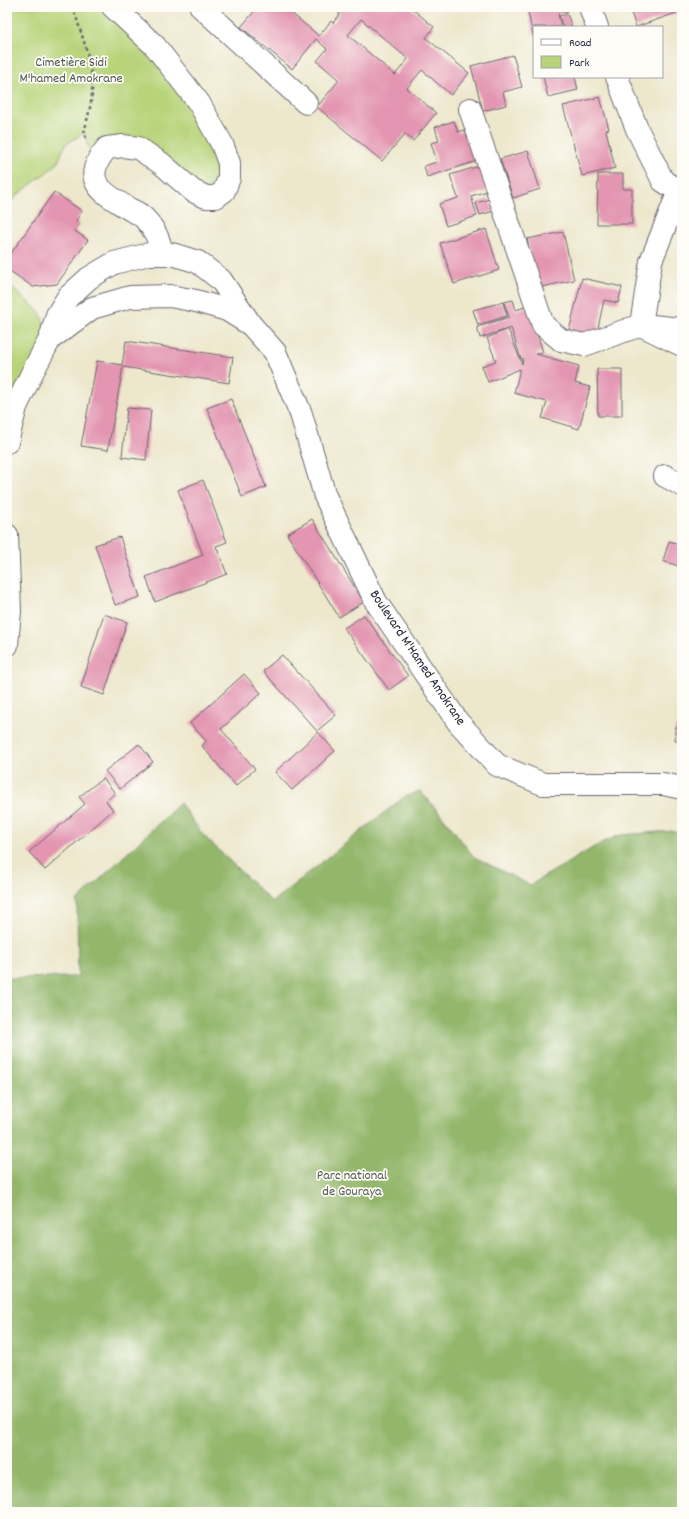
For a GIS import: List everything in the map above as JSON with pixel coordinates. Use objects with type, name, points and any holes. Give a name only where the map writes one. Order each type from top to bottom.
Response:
[{"type":"main road","points":[[113,7],[155,46],[199,103],[222,144],[229,163],[229,178],[224,191],[216,197],[206,197],[193,191],[162,164],[138,148],[123,146],[107,148],[100,157],[94,172],[96,184],[105,193],[144,217],[160,243],[162,254]]},
{"type":"main road","points":[[201,7],[306,103]]},
{"type":"main road","points":[[590,7],[597,26]]},
{"type":"main road","points":[[617,78],[637,129],[663,181],[681,192],[651,261],[641,325]]},
{"type":"main road","points":[[470,109],[543,325],[561,340],[584,345],[641,325],[682,329]]},
{"type":"main road","points":[[50,339],[57,315],[68,298],[90,278],[114,263],[149,254],[172,254],[198,262],[221,280],[251,325]]},
{"type":"main road","name":"Boulevard M'Hamed Amokrane","points":[[7,442],[16,407],[50,339],[92,308],[130,297],[170,296],[196,300],[227,310],[251,325],[276,352],[301,414],[325,496],[376,602],[458,722],[497,765],[543,784],[663,784],[682,788]]},
{"type":"main road","points":[[641,325],[682,345]]},
{"type":"main road","points":[[7,535],[10,611],[7,645]]},
{"type":"path","points":[[73,7],[88,56],[91,73],[92,91],[84,133],[88,147],[100,157]]},
{"type":"green space","name":"Cimetière Sidi M'hamed Amokrane","points":[[7,7],[113,7],[222,144],[216,197],[138,148],[100,157],[88,147],[84,133],[66,144],[57,164],[16,196],[7,208]]},
{"type":"green space","points":[[7,284],[40,312],[50,339],[7,442]]},
{"type":"green space","name":"Parc national de Gouraya","points":[[420,791],[444,818],[474,857],[530,885],[601,843],[620,835],[672,831],[682,834],[682,1512],[7,1512],[7,978],[78,977],[77,901],[180,803],[203,835],[272,902],[404,797]]},
{"type":"building","points":[[258,7],[284,7],[319,36],[331,21],[333,23],[340,14],[332,7],[410,7],[434,27],[426,38],[469,73],[451,95],[422,70],[407,88],[436,113],[413,141],[405,134],[382,161],[317,107],[339,80],[317,61],[327,49],[316,39],[292,69],[241,27]],"holes":[[[361,19],[408,59],[395,75],[348,35]]]},
{"type":"building","points":[[527,7],[567,7],[568,11],[558,13],[561,26],[533,26],[533,36]]},
{"type":"building","points":[[629,7],[682,7],[682,11],[636,26]]},
{"type":"building","points":[[567,14],[572,26],[563,26],[559,16]]},
{"type":"building","points":[[513,55],[522,87],[503,92],[506,105],[483,111],[471,66]]},
{"type":"building","points":[[543,78],[575,78],[578,90],[548,97]]},
{"type":"building","points":[[600,97],[609,129],[606,130],[615,168],[582,176],[563,106]]},
{"type":"building","points":[[454,121],[458,132],[467,129],[477,161],[427,177],[424,166],[437,162],[431,143],[439,141],[435,127]]},
{"type":"building","points":[[528,151],[540,189],[513,198],[500,159]]},
{"type":"building","points":[[479,166],[487,191],[471,196],[477,216],[446,226],[439,204],[458,198],[450,175]]},
{"type":"building","points":[[598,174],[623,174],[623,189],[632,189],[632,224],[597,224]]},
{"type":"building","points":[[54,192],[82,211],[76,221],[79,224],[75,231],[88,240],[57,284],[33,287],[7,269],[7,259]]},
{"type":"building","points":[[489,199],[494,211],[480,215],[476,203]]},
{"type":"building","points":[[486,229],[499,270],[454,284],[440,243]]},
{"type":"building","points":[[563,232],[574,280],[537,288],[527,239]]},
{"type":"building","points":[[582,278],[622,287],[618,303],[604,300],[596,337],[569,331]]},
{"type":"building","points":[[682,285],[682,307],[681,307],[677,286]]},
{"type":"building","points":[[513,300],[516,310],[528,306],[543,352],[536,354],[579,366],[575,383],[590,387],[579,429],[542,418],[547,402],[514,393],[520,369],[488,382],[482,366],[496,361],[487,338],[508,329],[522,364],[523,358],[521,359],[511,328],[480,338],[477,327],[509,317],[504,302]]},
{"type":"building","points":[[503,302],[507,316],[478,325],[473,310]]},
{"type":"building","points":[[126,341],[233,357],[229,383],[123,367],[108,450],[81,446],[97,361],[122,365]]},
{"type":"building","points":[[597,369],[622,369],[622,416],[598,416]]},
{"type":"building","points":[[231,399],[266,487],[242,497],[207,408]]},
{"type":"building","points":[[127,408],[151,410],[146,460],[122,457]]},
{"type":"building","points":[[203,480],[227,542],[216,546],[227,574],[155,602],[146,577],[203,555],[178,490]]},
{"type":"building","points":[[312,519],[364,602],[339,617],[287,534]]},
{"type":"building","points":[[120,537],[140,597],[115,605],[95,545]]},
{"type":"building","points":[[669,541],[682,545],[682,567],[663,561]]},
{"type":"building","points":[[104,614],[127,622],[104,695],[81,687]]},
{"type":"building","points":[[364,615],[408,676],[389,690],[344,628]]},
{"type":"building","points":[[282,655],[336,715],[317,731],[263,671]]},
{"type":"building","points":[[244,674],[261,693],[221,729],[255,769],[236,786],[202,746],[206,741],[190,723]]},
{"type":"building","points":[[675,727],[682,728],[682,741],[675,741]]},
{"type":"building","points":[[318,732],[335,751],[292,790],[275,772]]},
{"type":"building","points":[[139,744],[153,762],[120,789],[105,771]]},
{"type":"building","points":[[103,778],[115,793],[106,801],[113,810],[45,870],[29,852],[85,804],[79,797]]}]
